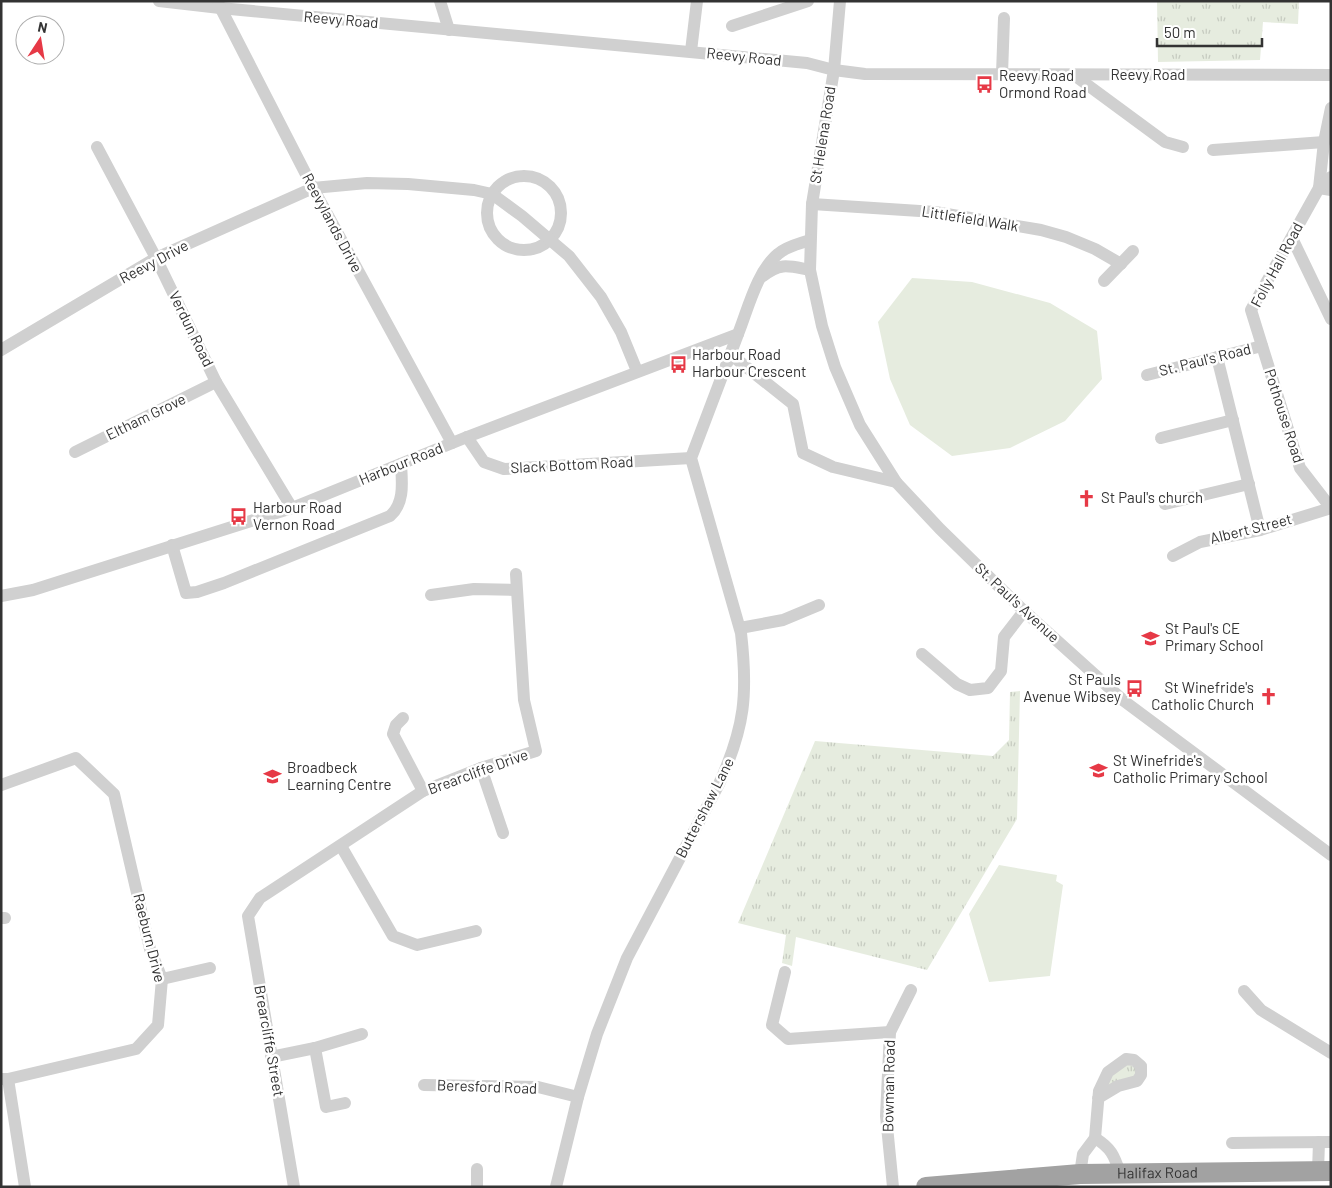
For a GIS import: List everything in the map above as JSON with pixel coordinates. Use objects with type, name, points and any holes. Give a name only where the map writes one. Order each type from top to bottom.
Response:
[{"type":"highway","name":"Halifax Road","points":[[926,1187],[1080,1174],[1324,1171]]},
{"type":"street","name":"Reevy Road","points":[[159,1],[219,5],[449,30],[691,51],[807,63],[834,70],[865,74],[1074,76],[1331,75]]},
{"type":"street","points":[[440,1],[449,30]]},
{"type":"street","points":[[691,51],[697,1]]},
{"type":"street","points":[[732,26],[808,1]]},
{"type":"street","name":"St Helena Road","points":[[810,270],[812,204],[834,70],[840,1]]},
{"type":"street","name":"Reevylands Drive","points":[[219,5],[313,188],[452,443]]},
{"type":"street","points":[[1002,74],[1004,18]]},
{"type":"street","points":[[1074,76],[1165,142],[1183,147]]},
{"type":"street","points":[[1325,189],[1324,142],[1331,108]]},
{"type":"street","points":[[1213,150],[1324,142]]},
{"type":"street","name":"Verdun Road","points":[[97,146],[156,258],[216,382],[292,508]]},
{"type":"street","points":[[524,176],[537,178],[548,184],[556,194],[561,206],[561,218],[557,231],[550,241],[540,247],[528,250],[517,250],[501,242],[490,228],[487,217],[488,205],[492,194],[500,185],[512,178],[524,176]]},
{"type":"street","name":"Folly Hall Road","points":[[1262,346],[1251,310],[1292,238],[1331,177]]},
{"type":"street","name":"Reevy Drive","points":[[1,350],[156,258],[313,188],[367,183],[408,184],[474,190],[492,194]]},
{"type":"street","points":[[492,194],[522,216],[569,256],[601,297],[620,332],[637,371]]},
{"type":"street","name":"Littlefield Walk","points":[[812,204],[935,212],[1041,230],[1066,237],[1095,249],[1121,264]]},
{"type":"street","points":[[1292,238],[1331,318]]},
{"type":"street","points":[[691,458],[730,354],[767,264],[779,253],[791,246],[810,240]]},
{"type":"street","points":[[1104,281],[1134,251]]},
{"type":"street","points":[[760,278],[774,268],[786,266],[810,270]]},
{"type":"street","name":"St. Paul's Avenue","points":[[810,270],[822,326],[835,367],[860,425],[896,482],[940,529],[1024,612],[1124,701],[1331,855]]},
{"type":"street","name":"Harbour Road","points":[[1,596],[32,590],[292,508],[467,437],[738,334]]},
{"type":"street","name":"St. Paul's Road","points":[[1147,375],[1262,346]]},
{"type":"street","name":"Pothouse Road","points":[[1262,346],[1300,468],[1331,508]]},
{"type":"street","points":[[730,354],[793,404],[803,453],[833,467],[896,482]]},
{"type":"street","points":[[1218,357],[1260,530]]},
{"type":"street","name":"Eltham Grove","points":[[75,452],[216,382]]},
{"type":"street","points":[[1161,438],[1233,420]]},
{"type":"street","name":"Slack Bottom Road","points":[[467,437],[484,462],[504,469],[691,458]]},
{"type":"street","name":"Buttershaw Lane","points":[[556,1187],[578,1097],[597,1034],[627,958],[719,784],[732,754],[742,718],[745,699],[744,662],[740,628],[691,458]]},
{"type":"street","points":[[172,545],[186,593],[197,592],[224,583],[390,516],[397,510],[400,500],[401,464]]},
{"type":"street","points":[[1165,504],[1249,484]]},
{"type":"street","name":"Albert Street","points":[[1172,556],[1200,542],[1260,530],[1331,508]]},
{"type":"street","name":"Brearcliffe Drive","points":[[260,898],[424,791],[481,768],[536,751],[524,700],[516,574]]},
{"type":"street","points":[[431,595],[474,589],[516,590]]},
{"type":"street","points":[[740,628],[783,620],[819,606]]},
{"type":"street","points":[[922,654],[957,684],[970,690],[988,688],[1001,671],[1004,637],[1024,612]]},
{"type":"street","points":[[403,718],[396,725],[392,734],[424,791]]},
{"type":"street","name":"Raeburn Drive","points":[[1,785],[76,758],[114,794],[150,949],[162,979],[158,1025],[136,1049],[5,1079]]},
{"type":"street","points":[[481,768],[503,833]]},
{"type":"street","points":[[341,846],[393,936],[417,945],[476,930]]},
{"type":"street","name":"Brearcliffe Street","points":[[260,898],[248,916],[294,1187]]},
{"type":"street","points":[[162,979],[210,968]]},
{"type":"street","points":[[785,972],[772,1025],[788,1039],[890,1032]]},
{"type":"street","name":"Bowman Road","points":[[893,1187],[886,1116],[890,1032],[911,990]]},
{"type":"street","points":[[1244,991],[1261,1010],[1331,1053]]},
{"type":"street","points":[[272,1057],[314,1048],[362,1034]]},
{"type":"street","points":[[314,1048],[326,1107],[345,1103]]},
{"type":"street","points":[[5,1079],[25,1187]]},
{"type":"street","name":"Beresford Road","points":[[424,1086],[538,1087],[578,1097]]},
{"type":"street","points":[[1080,1174],[1083,1154],[1094,1138],[1098,1098]]},
{"type":"street","points":[[1094,1138],[1106,1145],[1113,1154],[1120,1173]]},
{"type":"street","points":[[1232,1143],[1325,1142],[1324,1171]]},
{"type":"street","points":[[477,1169],[477,1187]]},
{"type":"green space","points":[[1157,1],[1299,1],[1298,24],[1263,22],[1260,60],[1158,62]]},
{"type":"green space","points":[[912,278],[972,282],[1050,303],[1097,331],[1102,379],[1065,421],[1010,448],[952,456],[910,425],[890,379],[878,322]]},
{"type":"green space","points":[[1020,691],[1017,819],[927,970],[796,937],[792,966],[782,963],[786,935],[738,923],[815,741],[993,756],[1009,740],[1010,692]]},
{"type":"green space","points":[[999,865],[1057,875],[1056,881],[1063,885],[1050,976],[989,982],[969,914]]},
{"type":"green space","points":[[1128,1062],[1137,1070],[1132,1079],[1106,1090],[1111,1075]]},
{"type":"place","name":"Reevy Road Ormond Road","points":[[985,85]]},
{"type":"place","name":"Harbour Road Harbour Crescent","points":[[678,364]]},
{"type":"place","name":"St Paul's church","points":[[1087,498]]},
{"type":"place","name":"Harbour Road Vernon Road","points":[[239,517]]},
{"type":"place","name":"St Paul's CE Primary School","points":[[1151,638]]},
{"type":"place","name":"St Pauls Avenue Wibsey","points":[[1135,689]]},
{"type":"place","name":"St Winefride's Catholic Church","points":[[1268,697]]},
{"type":"place","name":"St Winefride's Catholic Primary School","points":[[1099,770]]},
{"type":"place","name":"Broadbeck Learning Centre","points":[[273,777]]}]
